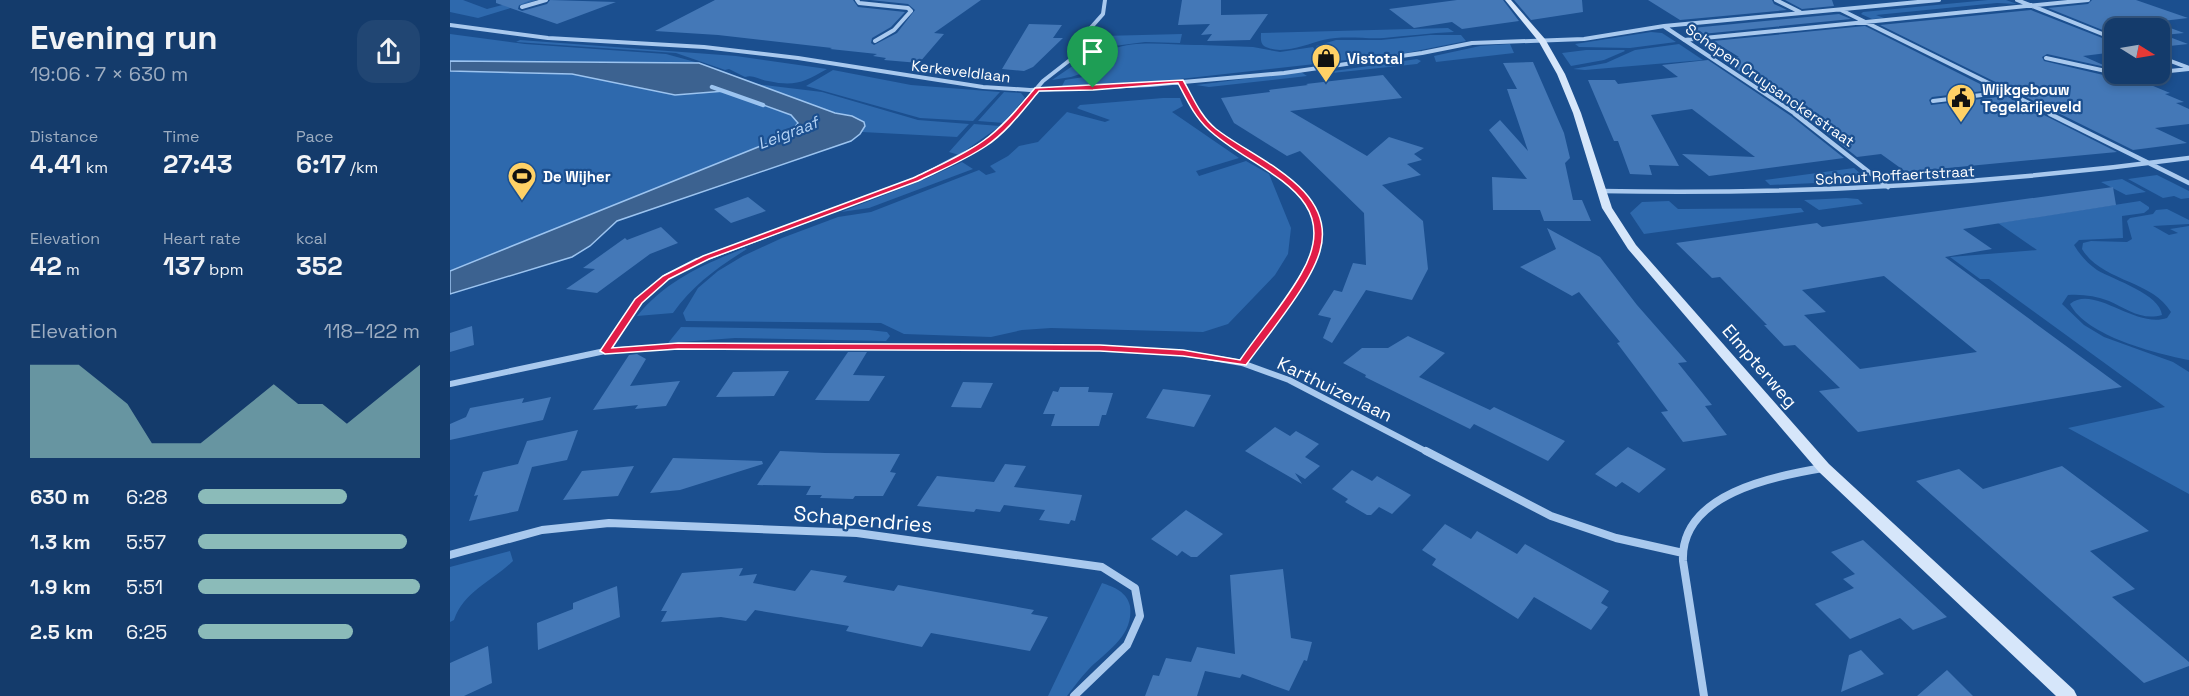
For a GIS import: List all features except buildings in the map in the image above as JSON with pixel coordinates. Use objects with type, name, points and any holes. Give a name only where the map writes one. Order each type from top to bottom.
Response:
[{"type":"street","points":[[522,7],[546,0]]},
{"type":"street","points":[[857,0],[859,3],[911,11],[894,30],[875,41]]},
{"type":"street","points":[[605,351],[638,301],[666,278],[706,257],[916,179],[947,165],[985,143],[1006,125],[1038,90],[1043,81],[1079,53],[1087,32],[1103,14],[1105,0]]},
{"type":"street","name":"Elmpterweg","points":[[1508,0],[1542,41],[1570,93],[1607,208],[1632,247],[1824,468],[2068,696]]},
{"type":"street","points":[[1776,0],[1801,13]]},
{"type":"street","name":"Kerkeveldlaan","points":[[450,25],[548,38],[704,47],[798,58],[983,87],[1038,90],[1105,88],[1284,73],[1401,57],[1472,43],[1591,39],[1664,26],[1939,0]]},
{"type":"street","points":[[2017,0],[2104,35]]},
{"type":"street","points":[[1684,40],[2088,0]]},
{"type":"street","points":[[1840,9],[2189,183]]},
{"type":"street","name":"Schepen Cruysanckerstraat","points":[[1664,26],[1810,124],[1888,187]]},
{"type":"street","points":[[2046,58],[2104,70]]},
{"type":"street","points":[[2170,61],[2189,69]]},
{"type":"street","points":[[2170,71],[2189,69]]},
{"type":"street","points":[[1180,81],[1198,116],[1212,130],[1297,187],[1315,212],[1319,229],[1316,250],[1306,274],[1242,363]]},
{"type":"street","points":[[1933,101],[2006,92]]},
{"type":"street","name":"Schout Roffaertstraat","points":[[1601,191],[1753,194],[1888,187],[2032,178],[2189,158]]},
{"type":"street","name":"Karthuizerlaan","points":[[450,384],[605,351],[678,346],[1100,348],[1183,353],[1242,363],[1288,380],[1551,516],[1596,534],[1683,553]]},
{"type":"street","points":[[1704,696],[1688,602],[1683,553],[1693,526],[1720,498],[1741,487],[1824,468]]},
{"type":"street","name":"Schapendries","points":[[450,555],[542,530],[609,523],[857,533],[1102,567],[1135,588],[1140,616],[1127,645],[1074,696]]},
{"type":"shaded area","points":[[450,0],[463,0],[487,9],[521,0],[537,0],[478,18],[450,12]]},
{"type":"shaded area","points":[[2006,0],[2017,4],[1997,3],[1876,15],[1884,18],[1872,19],[1861,14],[1863,12]]},
{"type":"shaded area","points":[[1448,28],[1454,32],[1384,38],[1338,38],[1286,50],[1264,46],[1261,38],[1261,33]]},
{"type":"shaded area","points":[[1651,32],[1662,33],[1676,42],[1630,48],[1579,47],[1575,44]]},
{"type":"shaded area","points":[[450,34],[525,44],[666,54],[699,63],[454,62],[450,61]]},
{"type":"shaded area","points":[[1182,34],[1180,43],[1145,42],[1114,46],[1102,44],[1102,36]]},
{"type":"shaded area","points":[[1430,35],[1461,35],[1466,41],[1396,55],[1328,62],[1316,46],[1336,40],[1381,40]]},
{"type":"shaded area","points":[[520,40],[736,56],[827,69],[799,82],[777,83],[745,77],[729,69],[725,70],[676,53],[516,42]]},
{"type":"shaded area","points":[[1146,44],[1253,47],[1280,52],[1313,47],[1324,63],[1162,81],[1062,86],[1065,80],[1084,77],[1098,71],[1103,66],[1108,52],[1123,46]]},
{"type":"shaded area","points":[[1510,44],[1514,53],[1436,62],[1434,56],[1480,46]]},
{"type":"shaded area","points":[[1679,44],[1703,60],[1585,70],[1573,69],[1606,63],[1635,50]]},
{"type":"shaded area","points":[[1102,49],[1092,70],[1052,80],[1074,65],[1086,51]]},
{"type":"shaded area","points":[[1586,50],[1625,51],[1604,60],[1571,66],[1562,53]]},
{"type":"shaded area","points":[[1417,59],[1421,61],[1417,64],[1327,72]]},
{"type":"shaded area","points":[[450,61],[699,63],[835,113],[852,116],[864,122],[865,126],[860,134],[851,141],[617,221],[590,246],[572,257],[450,294],[450,271],[778,139],[790,133],[798,123],[791,115],[725,91],[675,95],[572,74],[450,71]]},
{"type":"shaded area","points":[[833,70],[911,85],[1000,92],[973,121],[920,118],[806,86]]},
{"type":"shaded area","name":"De Wijher","points":[[450,71],[572,74],[675,95],[725,91],[791,115],[798,123],[790,133],[778,139],[450,271]]},
{"type":"shaded area","points":[[1301,72],[1307,76],[1209,87],[1196,85]]},
{"type":"shaded area","points":[[756,84],[822,92],[918,120],[969,124],[957,137],[862,132],[865,123],[852,116],[834,113]]},
{"type":"shaded area","points":[[1004,92],[1021,93],[1025,98],[1004,123],[978,121]]},
{"type":"shaded area","points":[[1180,98],[1183,106],[1172,112],[1239,158],[1196,171],[1199,176],[1246,161],[1269,174],[1291,228],[1288,254],[1275,275],[1228,324],[1203,332],[1051,328],[1022,330],[991,337],[904,334],[881,323],[686,321],[683,313],[698,288],[718,271],[743,256],[782,238],[838,217],[871,212],[979,170],[986,175],[996,172],[990,166],[1008,156],[1019,146],[1038,142],[1067,112],[1105,122],[1110,120],[1077,108],[1080,105]]},
{"type":"shaded area","points":[[974,124],[1000,126],[959,155],[949,152]]},
{"type":"shaded area","points":[[962,162],[973,169],[869,208],[841,212],[923,180]]},
{"type":"shaded area","points":[[1854,168],[1862,175],[1860,181],[1770,185],[1765,180]]},
{"type":"shaded area","points":[[2157,175],[2189,191],[2189,198],[2181,199],[2174,196],[2163,198],[2128,179]]},
{"type":"shaded area","points":[[2122,179],[2146,192],[2126,195],[2101,182]]},
{"type":"shaded area","points":[[1858,199],[1863,204],[1819,210],[1804,200]]},
{"type":"shaded area","points":[[1669,201],[1678,209],[1801,208],[1804,212],[1644,234],[1630,213],[1642,202]]},
{"type":"shaded area","points":[[2140,201],[2149,209],[2144,213],[2122,216],[2123,238],[2079,240],[2074,245],[2084,259],[2097,270],[2145,294],[2159,307],[2162,315],[2141,315],[2104,299],[2084,295],[2068,295],[2062,304],[2084,325],[2104,337],[2173,362],[2189,372],[2189,494],[2068,428],[2165,407],[1989,279],[1980,279],[1950,257],[2037,250],[1998,223]]},
{"type":"shaded area","points":[[2167,209],[2189,220],[2189,224],[2153,226],[2169,235],[2178,233],[2170,229],[2189,226],[2189,360],[2142,348],[2106,334],[2078,315],[2070,304],[2080,299],[2091,299],[2142,318],[2155,320],[2167,318],[2171,312],[2163,301],[2152,293],[2102,268],[2082,249],[2083,243],[2091,241],[2127,242],[2132,239],[2127,221],[2130,218]]},
{"type":"shaded area","points":[[747,249],[698,285],[673,313],[637,316],[648,303],[673,283],[714,261]]},
{"type":"shaded area","points":[[681,327],[869,330],[887,332],[890,336],[886,341],[735,338],[668,343]]},
{"type":"shaded area","points":[[510,551],[513,561],[472,594],[454,620],[450,622],[450,567]]},
{"type":"shaded area","points":[[1102,583],[1115,588],[1126,597],[1130,606],[1128,626],[1118,642],[1085,673],[1067,696],[1048,696]]},
{"type":"waterway","name":"Leigraaf","points":[[712,87],[763,105]]},
{"type":"place","name":"Vistotal","points":[[1326,84]]},
{"type":"place","name":"Wijkgebouw Tegelarijeveld","points":[[1961,124]]},
{"type":"place","name":"De Wijher","points":[[522,202]]},
{"type":"route","points":[[1180,81],[1198,116],[1212,130],[1297,187],[1315,212],[1319,229],[1316,250],[1306,274],[1242,363],[1183,353],[1100,348],[678,346],[605,351],[638,301],[666,278],[706,257],[916,179],[947,165],[985,143],[1006,125],[1038,90],[1093,88],[1180,81]]}]
